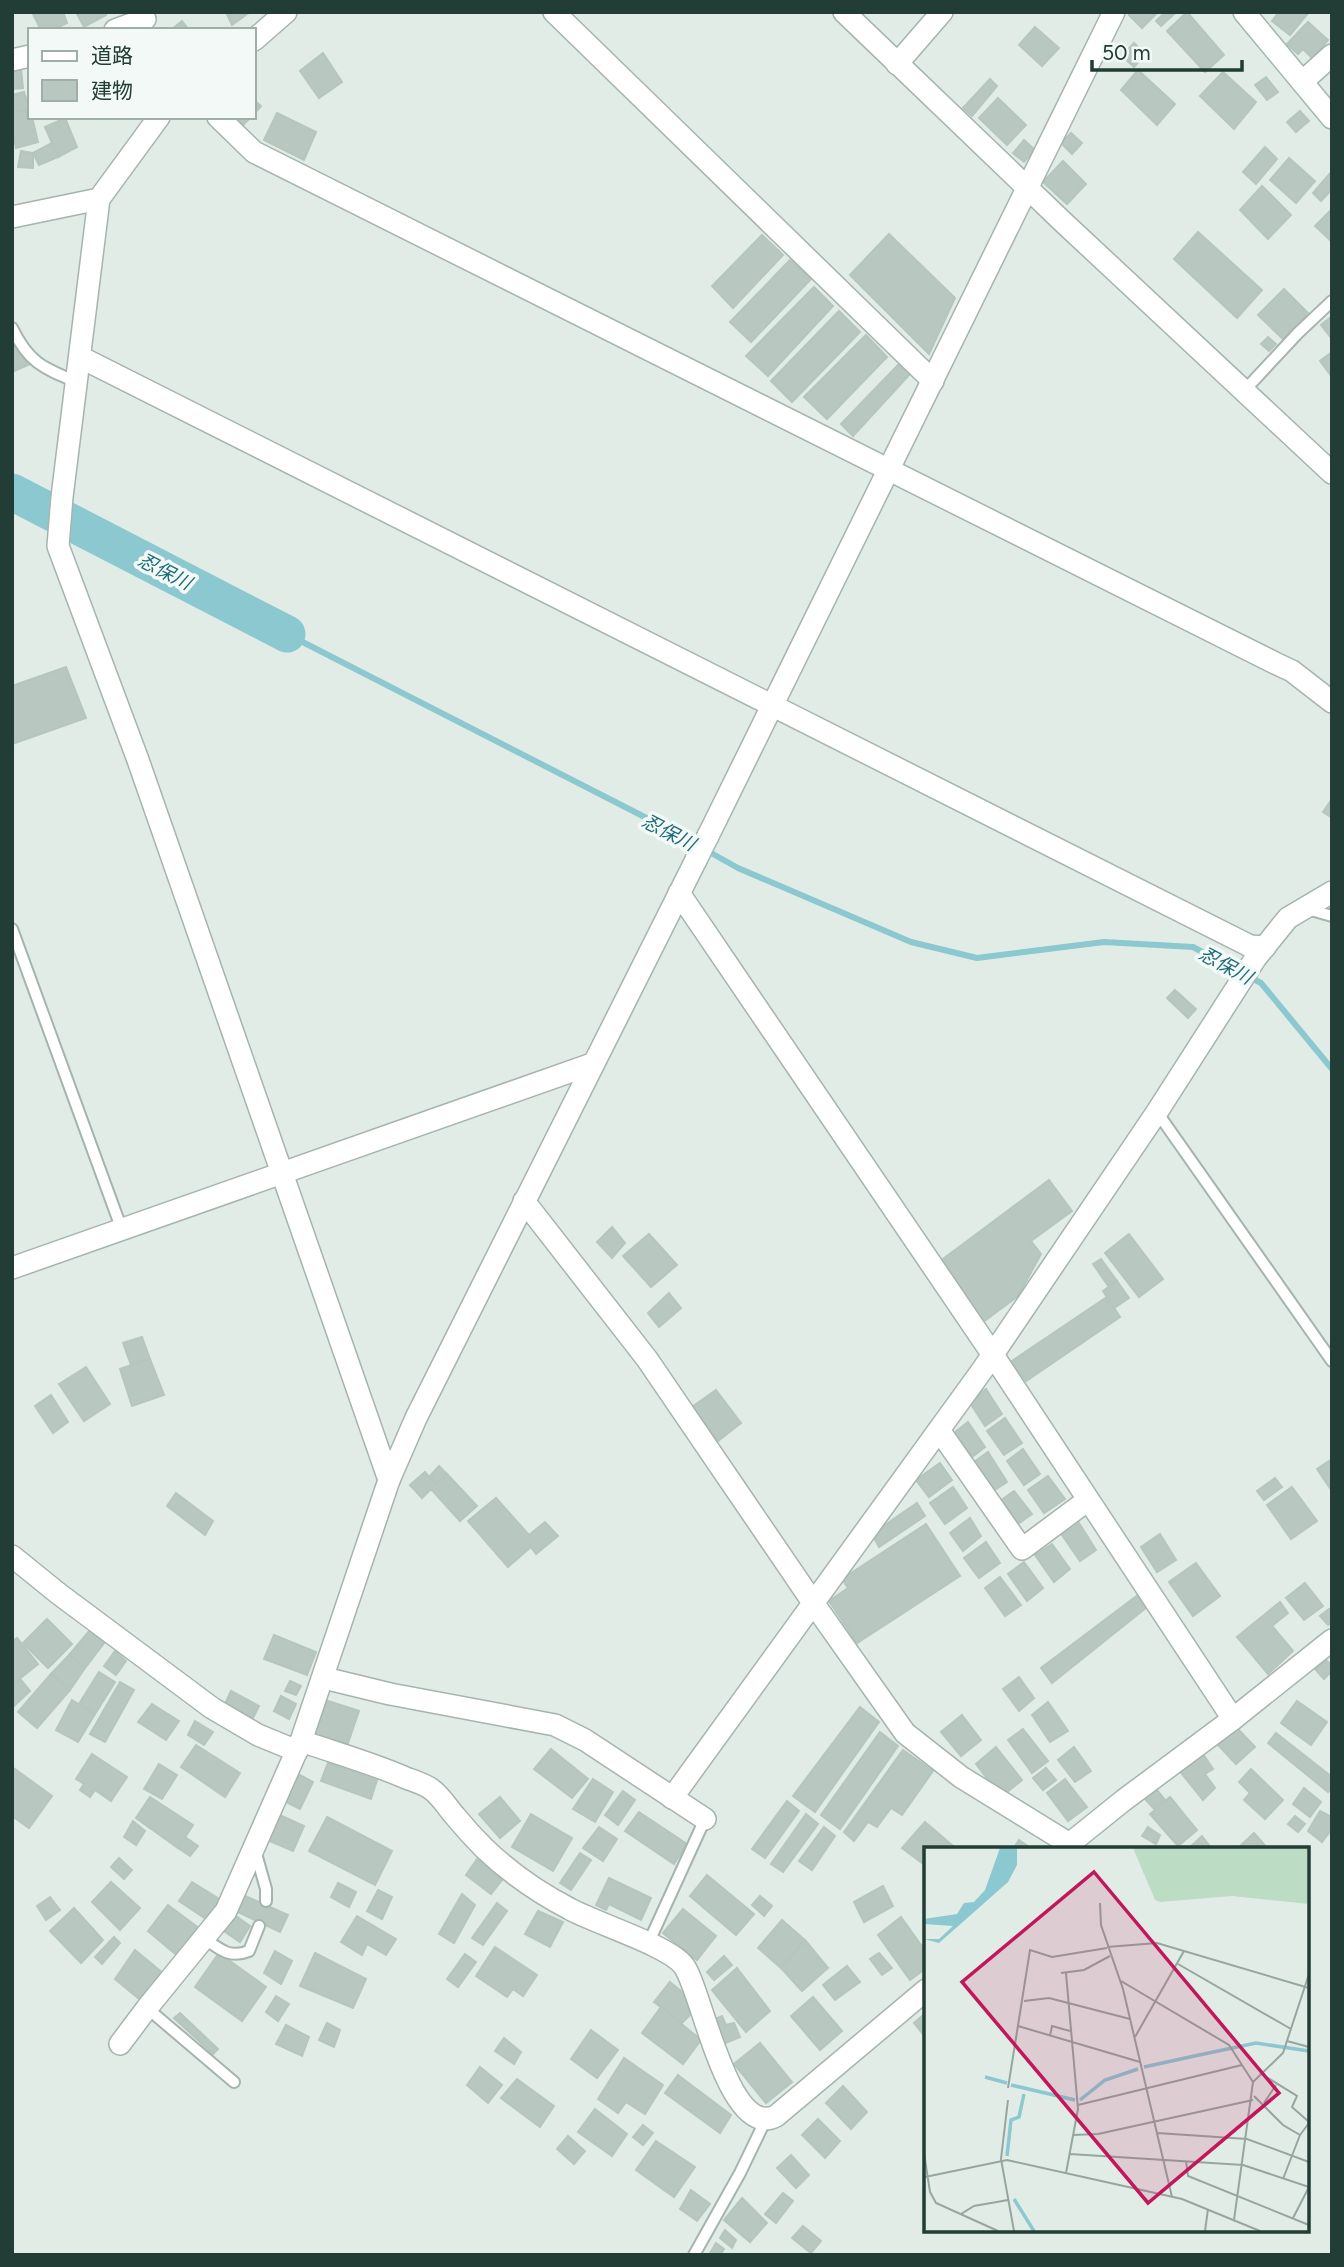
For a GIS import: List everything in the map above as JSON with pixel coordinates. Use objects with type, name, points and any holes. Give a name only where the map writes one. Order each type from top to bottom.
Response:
[{"type":"street","points":[[256,38],[286,12]]},
{"type":"street","points":[[554,12],[933,382]]},
{"type":"street","points":[[844,12],[1243,392],[1332,472]]},
{"type":"street","points":[[897,64],[942,12]]},
{"type":"street","points":[[120,2044],[226,1911],[299,1746],[389,1480],[415,1418],[890,470],[1114,12]]},
{"type":"street","points":[[1244,12],[1332,118]]},
{"type":"street","points":[[121,28],[144,20]]},
{"type":"street","points":[[1302,82],[1332,55]]},
{"type":"street","points":[[158,119],[99,199],[58,546],[138,760],[389,1480]]},
{"type":"street","points":[[220,119],[254,152],[1283,667],[1332,702]]},
{"type":"street","points":[[13,211],[99,199]]},
{"type":"street","points":[[80,357],[1250,946],[1259,955]]},
{"type":"street","points":[[672,1798],[993,1355],[1259,955],[1288,918],[1332,892]]},
{"type":"street","points":[[679,893],[993,1355],[1234,1719]]},
{"type":"street","points":[[12,1269],[592,1064]]},
{"type":"street","points":[[524,1200],[647,1359],[905,1733],[961,1777],[1065,1846],[1234,1719],[1332,1640]]},
{"type":"street","points":[[939,1430],[1023,1549],[1088,1500]]},
{"type":"street","points":[[12,1556],[212,1708],[258,1735],[390,1771],[429,1788],[447,1804],[485,1849],[525,1883],[571,1910],[672,1955],[682,1963],[691,1978],[711,2043],[732,2087],[754,2117],[766,2119],[776,2116],[924,1992]]},
{"type":"street","points":[[324,1678],[390,1694],[555,1725],[585,1740],[705,1819]]},
{"type":"lane","points":[[1243,392],[1332,301]]},
{"type":"lane","points":[[12,328],[21,346],[41,367],[77,382]]},
{"type":"lane","points":[[1302,908],[1332,916]]},
{"type":"lane","points":[[12,929],[121,1230]]},
{"type":"lane","points":[[1157,1112],[1332,1361]]},
{"type":"lane","points":[[648,1944],[705,1819]]},
{"type":"lane","points":[[254,1848],[266,1889],[266,1901]]},
{"type":"lane","points":[[204,1938],[231,1955],[240,1955],[249,1951],[260,1926]]},
{"type":"lane","points":[[147,2008],[234,2082]]},
{"type":"lane","points":[[694,2255],[740,2173],[766,2119]]},
{"type":"building","points":[[32,12],[63,12],[67,23],[57,28],[40,28]]},
{"type":"building","points":[[76,12],[105,12],[106,15],[84,27]]},
{"type":"building","points":[[226,12],[250,12],[232,25]]},
{"type":"building","points":[[1131,12],[1158,12],[1142,28],[1129,15]]},
{"type":"building","points":[[1165,12],[1174,14],[1161,26],[1156,21]]},
{"type":"building","points":[[1187,12],[1224,55],[1205,72],[1167,31]]},
{"type":"building","points":[[1279,12],[1309,12],[1290,35],[1272,21]]},
{"type":"building","points":[[182,21],[187,28],[173,28]]},
{"type":"building","points":[[1308,22],[1328,40],[1312,58],[1303,49],[1298,54],[1287,44]]},
{"type":"building","points":[[1035,27],[1059,48],[1042,66],[1019,45]]},
{"type":"building","points":[[1134,43],[1145,54],[1134,67],[1122,56]]},
{"type":"building","points":[[323,53],[342,82],[319,98],[300,71]]},
{"type":"building","points":[[21,69],[23,88],[12,89],[12,70]]},
{"type":"building","points":[[1138,70],[1175,104],[1157,125],[1121,90]]},
{"type":"building","points":[[1223,72],[1256,102],[1234,129],[1200,96]]},
{"type":"building","points":[[1266,77],[1278,92],[1267,100],[1255,85]]},
{"type":"building","points":[[990,79],[997,86],[972,116],[963,108]]},
{"type":"building","points":[[24,92],[28,110],[12,113],[12,95]]},
{"type":"building","points":[[998,98],[1026,125],[1007,145],[979,118]]},
{"type":"building","points":[[28,110],[28,119],[32,119],[38,142],[16,148],[12,113]]},
{"type":"building","points":[[1300,111],[1309,121],[1296,132],[1287,122]]},
{"type":"building","points":[[277,113],[316,132],[304,160],[264,140]]},
{"type":"building","points":[[65,119],[77,147],[58,157],[45,127]]},
{"type":"building","points":[[238,119],[249,119],[243,125]]},
{"type":"building","points":[[1071,133],[1082,143],[1072,154],[1061,143]]},
{"type":"building","points":[[1024,140],[1035,150],[1024,162],[1013,153]]},
{"type":"building","points":[[52,143],[58,157],[39,165],[33,153]]},
{"type":"building","points":[[1265,147],[1277,159],[1256,184],[1243,172]]},
{"type":"building","points":[[21,151],[33,153],[33,168],[18,167]]},
{"type":"building","points":[[1289,158],[1315,181],[1296,203],[1270,180]]},
{"type":"building","points":[[1063,161],[1086,184],[1067,204],[1043,182]]},
{"type":"building","points":[[1332,171],[1332,189],[1321,201],[1313,193]]},
{"type":"building","points":[[1262,186],[1291,215],[1268,239],[1240,210]]},
{"type":"building","points":[[1332,209],[1332,242],[1315,226]]},
{"type":"building","points":[[1198,232],[1262,290],[1237,318],[1174,259]]},
{"type":"building","points":[[889,234],[955,298],[929,354],[850,275]]},
{"type":"building","points":[[762,235],[783,255],[733,308],[712,286]]},
{"type":"building","points":[[790,260],[811,279],[751,342],[730,322]]},
{"type":"building","points":[[814,287],[833,306],[768,376],[746,356]]},
{"type":"building","points":[[1284,289],[1308,313],[1283,339],[1258,315]]},
{"type":"building","points":[[839,311],[860,332],[792,402],[771,381]]},
{"type":"building","points":[[1332,316],[1332,339],[1321,325]]},
{"type":"building","points":[[866,335],[887,357],[827,419],[804,397]]},
{"type":"building","points":[[12,337],[30,364],[12,372]]},
{"type":"building","points":[[1268,337],[1276,344],[1269,351],[1261,344]]},
{"type":"building","points":[[1332,352],[1332,377],[1320,361]]},
{"type":"building","points":[[899,364],[910,374],[853,436],[841,424]]},
{"type":"building","points":[[66,667],[86,718],[12,744],[12,686]]},
{"type":"building","points":[[1332,799],[1332,818],[1323,812]]},
{"type":"building","points":[[1175,990],[1196,1009],[1188,1018],[1167,998]]},
{"type":"building","points":[[1049,1180],[1072,1211],[1031,1241],[1041,1254],[1018,1296],[983,1322],[939,1262]]},
{"type":"building","points":[[612,1227],[625,1243],[612,1258],[597,1242]]},
{"type":"building","points":[[649,1234],[677,1265],[651,1287],[623,1256]]},
{"type":"building","points":[[1129,1234],[1163,1279],[1139,1297],[1105,1253]]},
{"type":"building","points":[[1101,1259],[1117,1281],[1109,1287],[1093,1264]]},
{"type":"building","points":[[1117,1281],[1129,1298],[1114,1308],[1103,1291]]},
{"type":"building","points":[[669,1293],[681,1308],[659,1327],[648,1313]]},
{"type":"building","points":[[1107,1297],[1120,1317],[1026,1381],[1012,1361]]},
{"type":"building","points":[[142,1337],[150,1359],[131,1365],[123,1343]]},
{"type":"building","points":[[150,1359],[164,1395],[132,1406],[120,1369]]},
{"type":"building","points":[[86,1367],[110,1404],[84,1421],[59,1384]]},
{"type":"building","points":[[986,1389],[1002,1414],[985,1426],[969,1401]]},
{"type":"building","points":[[716,1390],[741,1423],[718,1441],[692,1407]]},
{"type":"building","points":[[51,1395],[68,1422],[53,1433],[35,1406]]},
{"type":"building","points":[[1005,1418],[1022,1443],[1004,1455],[987,1431]]},
{"type":"building","points":[[968,1422],[985,1447],[972,1457],[954,1433]]},
{"type":"building","points":[[1023,1449],[1040,1474],[1024,1485],[1007,1461]]},
{"type":"building","points":[[988,1452],[1007,1482],[993,1491],[974,1462]]},
{"type":"building","points":[[1332,1459],[1332,1491],[1317,1469]]},
{"type":"building","points":[[940,1463],[952,1480],[929,1497],[916,1480]]},
{"type":"building","points":[[439,1466],[447,1474],[436,1485],[429,1477]]},
{"type":"building","points":[[425,1472],[436,1485],[447,1474],[477,1506],[460,1521],[431,1489],[422,1498],[410,1485]]},
{"type":"building","points":[[1048,1476],[1065,1499],[1044,1513],[1028,1490]]},
{"type":"building","points":[[1275,1478],[1282,1487],[1264,1500],[1257,1491]]},
{"type":"building","points":[[953,1487],[967,1508],[945,1524],[930,1503]]},
{"type":"building","points":[[1292,1487],[1317,1521],[1291,1539],[1267,1505]]},
{"type":"building","points":[[1014,1491],[1032,1514],[1015,1526],[997,1503]]},
{"type":"building","points":[[176,1493],[213,1521],[205,1535],[167,1506]]},
{"type":"building","points":[[496,1498],[529,1535],[545,1522],[558,1536],[536,1554],[531,1547],[508,1567],[468,1521]]},
{"type":"building","points":[[917,1503],[925,1516],[879,1547],[872,1534]]},
{"type":"building","points":[[970,1518],[981,1536],[963,1551],[950,1533]]},
{"type":"building","points":[[1079,1523],[1096,1550],[1080,1561],[1062,1535]]},
{"type":"building","points":[[926,1524],[960,1576],[857,1643],[829,1601],[848,1588],[842,1579]]},
{"type":"building","points":[[1160,1534],[1176,1560],[1157,1572],[1141,1547]]},
{"type":"building","points":[[986,1542],[1000,1563],[979,1578],[964,1558]]},
{"type":"building","points":[[1052,1544],[1070,1569],[1054,1582],[1035,1555]]},
{"type":"building","points":[[1024,1562],[1043,1588],[1027,1601],[1008,1574]]},
{"type":"building","points":[[1196,1563],[1220,1596],[1193,1616],[1169,1582]]},
{"type":"building","points":[[1000,1577],[1021,1605],[1005,1616],[985,1588]]},
{"type":"building","points":[[1305,1583],[1323,1606],[1304,1620],[1286,1598]]},
{"type":"building","points":[[1138,1595],[1147,1607],[1052,1683],[1041,1668]]},
{"type":"building","points":[[1280,1602],[1288,1613],[1272,1626],[1293,1651],[1268,1674],[1237,1637]]},
{"type":"building","points":[[1329,1609],[1332,1611],[1332,1622],[1328,1625],[1320,1616]]},
{"type":"building","points":[[47,1619],[72,1644],[48,1668],[23,1643]]},
{"type":"building","points":[[90,1630],[105,1642],[85,1668],[69,1655]]},
{"type":"building","points":[[274,1635],[316,1652],[307,1675],[264,1659]]},
{"type":"building","points":[[17,1638],[38,1664],[12,1685],[12,1642]]},
{"type":"building","points":[[115,1651],[126,1661],[116,1675],[104,1666]]},
{"type":"building","points":[[69,1655],[85,1668],[70,1690],[51,1674]]},
{"type":"building","points":[[1325,1659],[1332,1666],[1332,1671],[1324,1679],[1315,1669]]},
{"type":"building","points":[[99,1672],[115,1682],[95,1714],[79,1704]]},
{"type":"building","points":[[51,1674],[70,1690],[37,1728],[18,1712]]},
{"type":"building","points":[[1019,1677],[1034,1698],[1019,1711],[1003,1689]]},
{"type":"building","points":[[20,1679],[30,1691],[12,1708],[12,1686]]},
{"type":"building","points":[[290,1681],[301,1686],[296,1695],[285,1691]]},
{"type":"building","points":[[120,1682],[134,1690],[105,1742],[90,1734]]},
{"type":"building","points":[[231,1691],[259,1706],[253,1718],[225,1704]]},
{"type":"building","points":[[281,1696],[296,1704],[289,1719],[274,1711]]},
{"type":"building","points":[[72,1700],[95,1714],[78,1742],[56,1730]]},
{"type":"building","points":[[325,1700],[359,1711],[347,1746],[313,1735]]},
{"type":"building","points":[[1297,1701],[1327,1722],[1311,1745],[1281,1723]]},
{"type":"building","points":[[1048,1702],[1068,1731],[1050,1742],[1032,1715]]},
{"type":"building","points":[[152,1704],[179,1721],[166,1740],[138,1722]]},
{"type":"building","points":[[860,1707],[879,1722],[815,1812],[793,1796]]},
{"type":"building","points":[[962,1715],[981,1740],[961,1756],[941,1732]]},
{"type":"building","points":[[195,1721],[213,1732],[204,1745],[188,1735]]},
{"type":"building","points":[[1237,1728],[1255,1747],[1236,1764],[1218,1745]]},
{"type":"building","points":[[1023,1729],[1048,1761],[1032,1773],[1008,1740]]},
{"type":"building","points":[[880,1732],[898,1746],[840,1829],[821,1815]]},
{"type":"building","points":[[1276,1733],[1332,1777],[1332,1786],[1328,1792],[1268,1743]]},
{"type":"building","points":[[196,1745],[240,1773],[225,1797],[181,1767]]},
{"type":"building","points":[[996,1747],[1022,1780],[1001,1797],[976,1764]]},
{"type":"building","points":[[1074,1747],[1091,1771],[1075,1782],[1058,1760]]},
{"type":"building","points":[[551,1749],[588,1779],[572,1798],[534,1769]]},
{"type":"building","points":[[903,1750],[933,1771],[902,1815],[891,1808],[877,1827],[868,1822],[854,1841],[844,1832]]},
{"type":"building","points":[[1201,1751],[1213,1769],[1205,1774],[1215,1788],[1203,1800],[1178,1769]]},
{"type":"building","points":[[92,1754],[127,1777],[111,1801],[95,1790],[90,1797],[80,1790],[84,1784],[76,1779]]},
{"type":"building","points":[[328,1763],[377,1780],[371,1799],[321,1781]]},
{"type":"building","points":[[159,1764],[177,1775],[162,1799],[144,1789]]},
{"type":"building","points":[[12,1767],[52,1796],[29,1828],[12,1816]]},
{"type":"building","points":[[1046,1768],[1056,1780],[1043,1790],[1033,1778]]},
{"type":"building","points":[[1251,1769],[1283,1800],[1265,1819],[1244,1800],[1250,1793],[1239,1782]]},
{"type":"building","points":[[296,1773],[313,1782],[300,1809],[284,1801]]},
{"type":"building","points":[[593,1779],[613,1792],[595,1822],[573,1809]]},
{"type":"building","points":[[1065,1779],[1087,1807],[1068,1821],[1047,1793]]},
{"type":"building","points":[[1304,1788],[1321,1802],[1310,1817],[1293,1804]]},
{"type":"building","points":[[1156,1789],[1166,1801],[1155,1810],[1144,1798]]},
{"type":"building","points":[[623,1791],[635,1800],[618,1825],[605,1815]]},
{"type":"building","points":[[150,1797],[193,1825],[178,1848],[136,1818]]},
{"type":"building","points":[[500,1797],[520,1821],[500,1838],[479,1814]]},
{"type":"building","points":[[1170,1797],[1197,1830],[1178,1846],[1150,1814]]},
{"type":"building","points":[[787,1801],[799,1811],[765,1858],[752,1849]]},
{"type":"building","points":[[1320,1811],[1332,1817],[1332,1829],[1322,1842],[1308,1831]]},
{"type":"building","points":[[639,1812],[687,1844],[674,1864],[625,1831]]},
{"type":"building","points":[[275,1813],[304,1826],[293,1851],[265,1839]]},
{"type":"building","points":[[531,1814],[572,1838],[553,1871],[512,1847]]},
{"type":"building","points":[[806,1814],[818,1824],[783,1872],[771,1864]]},
{"type":"building","points":[[1295,1816],[1305,1824],[1298,1832],[1288,1824]]},
{"type":"building","points":[[327,1817],[392,1851],[375,1885],[309,1851]]},
{"type":"building","points":[[133,1821],[145,1831],[136,1845],[124,1837]]},
{"type":"building","points":[[925,1822],[953,1846],[924,1847],[924,1864],[902,1848]]},
{"type":"building","points":[[599,1827],[617,1839],[603,1861],[583,1848]]},
{"type":"building","points":[[824,1827],[835,1836],[812,1870],[799,1861]]},
{"type":"building","points":[[1148,1827],[1160,1835],[1156,1844],[1142,1836]]},
{"type":"building","points":[[1254,1833],[1266,1847],[1239,1847]]},
{"type":"building","points":[[1202,1836],[1210,1847],[1190,1847]]},
{"type":"building","points":[[185,1837],[198,1846],[190,1856],[178,1848]]},
{"type":"building","points":[[1019,1840],[1029,1847],[1014,1847]]},
{"type":"building","points":[[580,1853],[591,1860],[571,1890],[560,1883]]},
{"type":"building","points":[[119,1858],[132,1870],[124,1879],[111,1867]]},
{"type":"building","points":[[477,1859],[502,1880],[491,1894],[466,1875]]},
{"type":"building","points":[[707,1875],[754,1914],[736,1935],[690,1896]]},
{"type":"building","points":[[609,1878],[651,1898],[641,1920],[609,1904],[606,1910],[596,1905]]},
{"type":"building","points":[[111,1882],[140,1908],[120,1930],[92,1902]]},
{"type":"building","points":[[192,1882],[221,1900],[209,1921],[179,1901]]},
{"type":"building","points":[[338,1883],[356,1892],[349,1907],[331,1897]]},
{"type":"building","points":[[883,1886],[893,1906],[864,1922],[854,1902]]},
{"type":"building","points":[[378,1890],[392,1897],[382,1919],[367,1911]]},
{"type":"building","points":[[462,1894],[475,1905],[454,1943],[439,1934]]},
{"type":"building","points":[[243,1895],[288,1915],[280,1932],[236,1911]]},
{"type":"building","points":[[760,1896],[772,1906],[764,1916],[752,1905]]},
{"type":"building","points":[[50,1897],[60,1910],[46,1920],[37,1906]]},
{"type":"building","points":[[497,1903],[507,1911],[483,1945],[472,1938]]},
{"type":"building","points":[[168,1905],[200,1929],[179,1957],[148,1931]]},
{"type":"building","points":[[74,1908],[103,1940],[81,1963],[50,1931]]},
{"type":"building","points":[[683,1909],[716,1936],[697,1960],[663,1933]]},
{"type":"building","points":[[538,1911],[563,1922],[550,1947],[525,1934]]},
{"type":"building","points":[[233,1914],[250,1926],[240,1942],[221,1929]]},
{"type":"building","points":[[357,1916],[396,1939],[386,1955],[367,1944],[362,1955],[341,1942]]},
{"type":"building","points":[[901,1917],[924,1949],[924,1970],[910,1980],[878,1935]]},
{"type":"building","points":[[782,1920],[805,1940],[781,1968],[758,1948]]},
{"type":"building","points":[[114,1937],[120,1943],[102,1964],[95,1957]]},
{"type":"building","points":[[805,1940],[828,1968],[802,1991],[781,1968]]},
{"type":"building","points":[[495,1947],[537,1975],[523,1996],[513,1989],[507,1997],[476,1976]]},
{"type":"building","points":[[135,1950],[165,1975],[144,2003],[115,1979]]},
{"type":"building","points":[[275,1951],[292,1961],[281,1984],[264,1973]]},
{"type":"building","points":[[219,1953],[266,1987],[242,2021],[195,1987]]},
{"type":"building","points":[[315,1953],[366,1979],[353,2008],[300,1986]]},
{"type":"building","points":[[879,1953],[892,1968],[882,1975],[870,1959]]},
{"type":"building","points":[[465,1954],[476,1962],[458,1987],[447,1979]]},
{"type":"building","points":[[724,1956],[732,1965],[714,1980],[707,1972]]},
{"type":"building","points":[[847,1966],[860,1982],[835,2000],[823,1985]]},
{"type":"building","points":[[737,1968],[770,2011],[746,2032],[712,1990]]},
{"type":"building","points":[[670,1982],[687,1996],[691,2014],[682,2023],[654,2002]]},
{"type":"building","points":[[276,1996],[289,2004],[278,2021],[266,2012]]},
{"type":"building","points":[[813,1997],[842,2031],[820,2050],[791,2016]]},
{"type":"building","points":[[661,2007],[701,2040],[683,2064],[642,2033]]},
{"type":"building","points":[[180,2013],[218,2049],[213,2054],[174,2018]]},
{"type":"building","points":[[924,2015],[924,2036],[914,2023]]},
{"type":"building","points":[[722,2016],[726,2025],[734,2023],[740,2037],[721,2045],[711,2021]]},
{"type":"building","points":[[327,2023],[340,2030],[334,2047],[319,2040]]},
{"type":"building","points":[[286,2025],[309,2037],[302,2056],[276,2044]]},
{"type":"building","points":[[591,2030],[618,2050],[597,2078],[571,2059]]},
{"type":"building","points":[[504,2038],[521,2052],[514,2064],[495,2051]]},
{"type":"building","points":[[760,2043],[792,2082],[766,2103],[734,2064]]},
{"type":"building","points":[[624,2058],[663,2085],[645,2114],[626,2102],[618,2113],[598,2099]]},
{"type":"building","points":[[480,2067],[502,2085],[488,2103],[467,2085]]},
{"type":"building","points":[[678,2075],[731,2115],[720,2133],[665,2093]]},
{"type":"building","points":[[517,2079],[554,2106],[540,2127],[501,2098]]},
{"type":"building","points":[[843,2086],[867,2112],[851,2129],[826,2103]]},
{"type":"building","points":[[595,2109],[627,2134],[612,2156],[578,2132]]},
{"type":"building","points":[[818,2119],[840,2141],[825,2158],[802,2135]]},
{"type":"building","points":[[643,2125],[653,2133],[643,2145],[633,2137]]},
{"type":"building","points":[[568,2136],[585,2151],[574,2164],[557,2149]]},
{"type":"building","points":[[656,2141],[695,2167],[674,2197],[636,2170]]},
{"type":"building","points":[[791,2155],[809,2175],[796,2188],[777,2168]]},
{"type":"building","points":[[691,2190],[710,2204],[697,2221],[680,2209]]},
{"type":"building","points":[[783,2193],[793,2201],[776,2223],[765,2214]]},
{"type":"building","points":[[742,2198],[767,2223],[750,2242],[724,2220]]},
{"type":"building","points":[[803,2226],[821,2241],[811,2253],[792,2238]]},
{"type":"building","points":[[725,2230],[736,2240],[732,2248],[720,2238]]},
{"type":"building","points":[[716,2243],[724,2249],[720,2255],[709,2255]]},
{"type":"waterway","name":"忍保川","points":[[12,492],[287,634]]},
{"type":"waterway","name":"忍保川","points":[[287,634],[672,831],[738,868],[911,942],[977,958],[1104,942],[1193,947],[1261,983],[1332,1069]]}]
